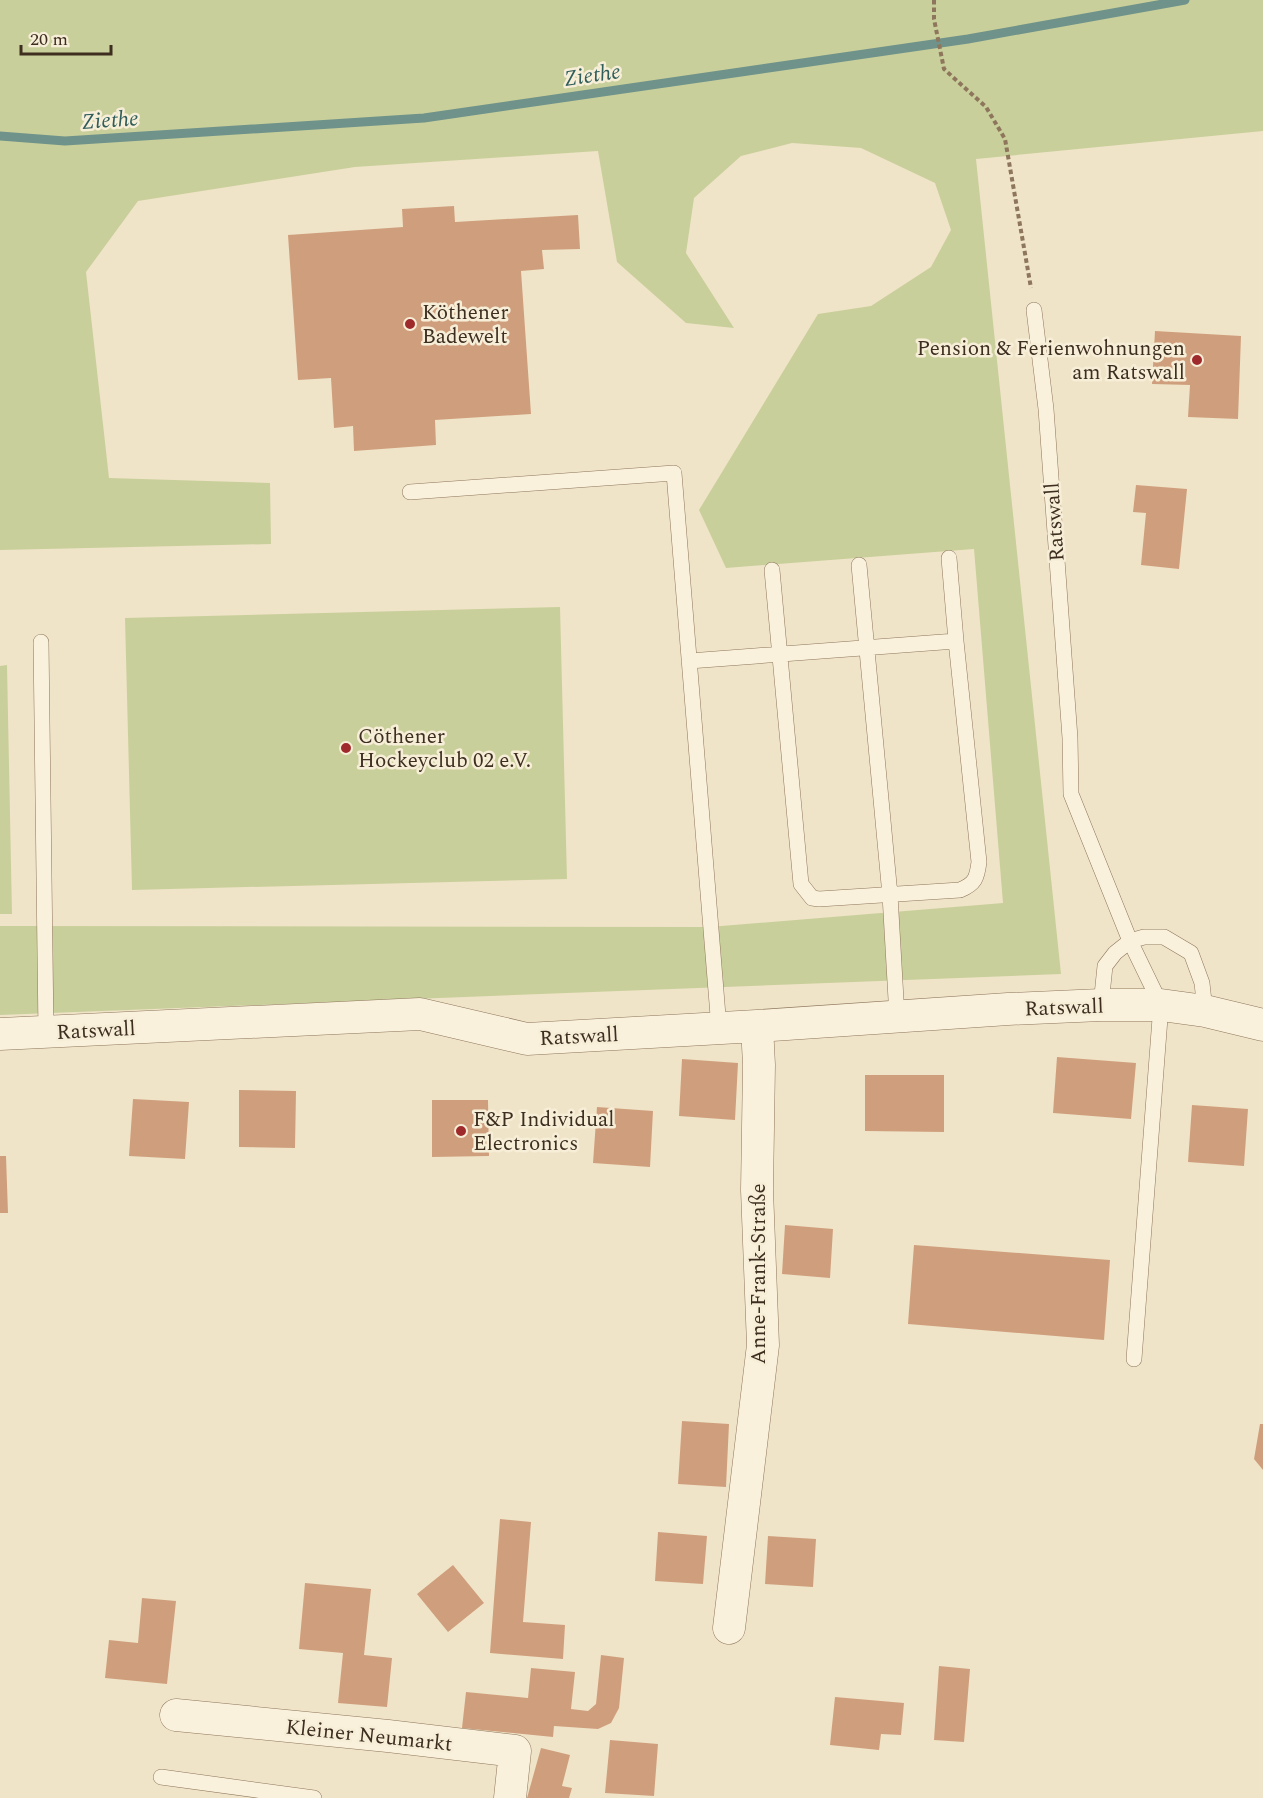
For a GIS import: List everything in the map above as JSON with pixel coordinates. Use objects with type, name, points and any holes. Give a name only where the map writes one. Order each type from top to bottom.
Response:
[{"type":"street","name":"Ratswall","points":[[0,1034],[420,1014],[527,1039],[1101,1005],[1161,1005],[1205,1011],[1263,1025]]},
{"type":"street","name":"Anne-Frank-Straße","points":[[729,1628],[763,1345],[758,1190],[757,1026]]},
{"type":"street","name":"Kleiner Neumarkt","points":[[176,1715],[515,1751],[510,1798]]},
{"type":"lane","name":"Ratswall","points":[[1034,310],[1046,409],[1055,526],[1070,738],[1071,794],[1130,941],[1161,1005]]},
{"type":"lane","points":[[410,492],[674,473],[719,1028]]},
{"type":"lane","points":[[772,570],[801,884],[812,898],[819,899],[890,895],[960,890],[971,886],[977,875],[979,862],[949,558]]},
{"type":"lane","points":[[859,565],[890,895],[897,1017]]},
{"type":"lane","points":[[689,661],[956,641]]},
{"type":"lane","points":[[41,642],[46,1032]]},
{"type":"lane","points":[[1101,1005],[1105,966],[1115,953],[1130,941],[1144,937],[1164,937],[1191,953],[1202,983],[1205,1011]]},
{"type":"lane","points":[[1134,1359],[1161,1005]]},
{"type":"lane","points":[[161,1777],[314,1798]]},
{"type":"path","points":[[934,0],[934,19],[944,69],[986,107],[1005,139],[1034,310]]},
{"type":"green space","points":[[0,0],[1263,0],[1263,131],[976,159],[1061,974],[0,1015],[0,926],[709,927],[1003,903],[974,549],[726,568],[699,510],[818,314],[871,306],[931,267],[951,230],[935,183],[861,148],[792,143],[741,156],[694,198],[686,253],[734,328],[686,323],[617,262],[598,151],[355,167],[138,201],[86,272],[109,478],[270,483],[271,544],[0,550]]},
{"type":"green space","name":"Cöthener Hockeyclub 02 e.V.","points":[[560,607],[567,879],[132,890],[125,618]]},
{"type":"green space","points":[[7,665],[12,914],[0,914],[0,666]]},
{"type":"building","name":"Köthener Badewelt","points":[[454,206],[455,222],[578,215],[580,249],[542,250],[544,269],[521,271],[531,414],[435,420],[436,445],[354,451],[353,426],[334,428],[331,378],[298,380],[288,235],[403,227],[402,209]]},
{"type":"building","name":"Pension & Ferienwohnungen am Ratswall","points":[[1155,331],[1241,336],[1238,419],[1188,417],[1190,385],[1152,384]]},
{"type":"building","points":[[1136,485],[1187,489],[1179,569],[1141,565],[1146,513],[1133,512]]},
{"type":"building","points":[[1057,1057],[1136,1063],[1131,1119],[1053,1113]]},
{"type":"building","points":[[682,1059],[738,1063],[735,1120],[679,1116]]},
{"type":"building","points":[[865,1075],[944,1075],[944,1132],[865,1131]]},
{"type":"building","points":[[239,1090],[296,1091],[295,1148],[239,1147]]},
{"type":"building","points":[[133,1099],[189,1102],[185,1159],[129,1156]]},
{"type":"building","points":[[432,1100],[488,1100],[489,1156],[432,1157]]},
{"type":"building","points":[[1192,1105],[1248,1109],[1244,1166],[1188,1162]]},
{"type":"building","points":[[597,1107],[653,1111],[650,1167],[593,1163]]},
{"type":"building","points":[[0,1156],[6,1156],[8,1213],[0,1213]]},
{"type":"building","points":[[785,1225],[833,1229],[830,1278],[782,1274]]},
{"type":"building","points":[[914,1245],[1110,1260],[1104,1340],[908,1324]]},
{"type":"building","points":[[682,1421],[729,1424],[726,1487],[678,1484]]},
{"type":"building","points":[[1260,1424],[1263,1424],[1263,1470],[1254,1459]]},
{"type":"building","points":[[500,1519],[531,1522],[523,1622],[565,1625],[563,1659],[490,1653]]},
{"type":"building","points":[[658,1532],[707,1536],[703,1584],[655,1581]]},
{"type":"building","points":[[768,1536],[816,1539],[813,1587],[765,1584]]},
{"type":"building","points":[[453,1565],[484,1603],[448,1632],[417,1594]]},
{"type":"building","points":[[305,1583],[371,1589],[364,1655],[392,1658],[387,1707],[338,1703],[343,1653],[299,1649]]},
{"type":"building","points":[[142,1598],[176,1601],[167,1684],[105,1678],[109,1640],[138,1643]]},
{"type":"building","points":[[601,1655],[624,1658],[619,1708],[611,1723],[598,1729],[554,1726],[553,1737],[462,1728],[466,1692],[528,1698],[531,1668],[575,1672],[571,1709],[588,1711],[596,1704]]},
{"type":"building","points":[[939,1666],[970,1669],[964,1742],[934,1740]]},
{"type":"building","points":[[835,1697],[904,1703],[901,1735],[881,1734],[879,1750],[830,1745]]},
{"type":"building","points":[[610,1740],[658,1744],[654,1796],[605,1793]]},
{"type":"building","points":[[541,1748],[570,1755],[562,1786],[572,1788],[569,1798],[527,1798]]},
{"type":"waterway","name":"Ziethe","points":[[0,136],[65,141],[424,118],[968,39],[1185,0]]},
{"type":"place","name":"Köthener Badewelt","points":[[410,324]]},
{"type":"place","name":"Pension & Ferienwohnungen am Ratswall","points":[[1197,360]]},
{"type":"place","name":"Cöthener Hockeyclub 02 e.V.","points":[[346,748]]},
{"type":"place","name":"F&P Individual Electronics","points":[[461,1131]]}]
